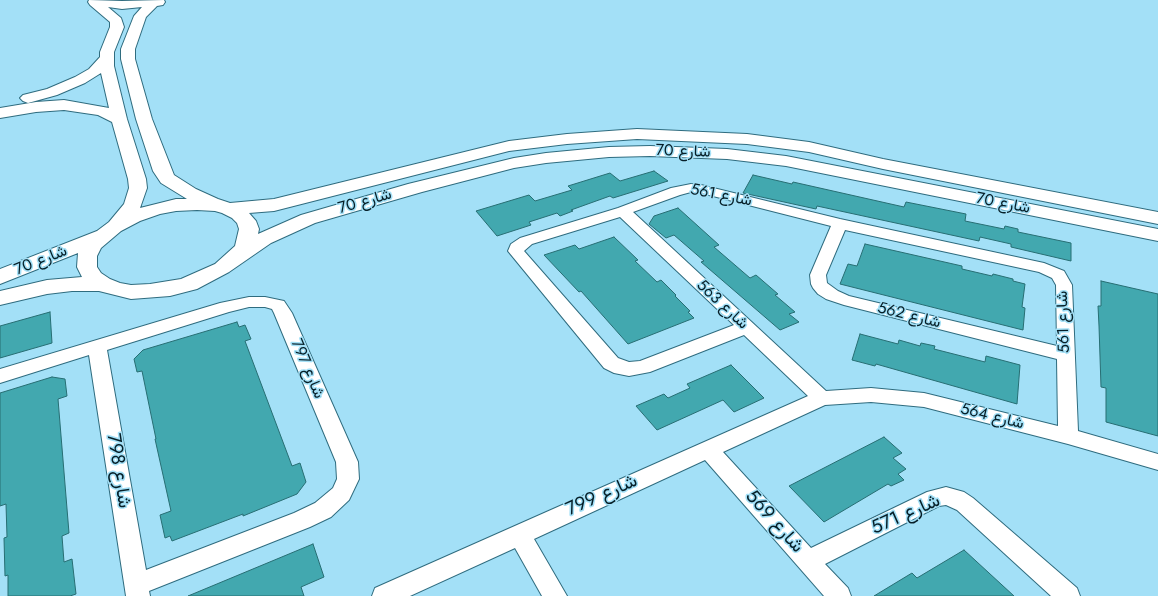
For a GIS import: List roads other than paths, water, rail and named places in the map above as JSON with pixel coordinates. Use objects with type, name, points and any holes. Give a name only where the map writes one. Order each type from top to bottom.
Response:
[{"type":"main road","points":[[92,2],[122,6],[160,1]]},
{"type":"main road","points":[[92,2],[116,21],[117,28],[107,52],[106,59],[119,119],[137,179],[138,188],[129,212],[93,245],[87,256],[87,267],[92,277],[102,284],[115,289],[131,292],[163,290],[189,284],[222,268],[235,258],[244,248],[248,238],[249,229],[246,221],[239,214],[189,193],[168,179],[162,171],[144,119],[128,59],[128,49],[140,16],[160,1]]},
{"type":"main road","points":[[0,104],[30,98],[62,88],[87,76],[99,68],[106,59]]},
{"type":"main road","points":[[62,88],[78,87],[86,91],[83,98],[64,105]]},
{"type":"main road","points":[[0,113],[36,107],[64,105],[90,108],[111,114],[119,119]]},
{"type":"main road","name":"شارع 70","points":[[0,277],[64,252],[109,231],[133,217],[154,210],[176,205],[197,204],[223,207],[274,204],[509,146],[596,136],[637,134],[686,135],[772,142],[809,148],[1158,218]]},
{"type":"main road","points":[[514,163],[520,158],[538,153],[592,145],[596,142],[596,136]]},
{"type":"main road","name":"شارع 70","points":[[222,268],[264,239],[308,219],[415,188],[514,163],[546,158],[609,152],[658,151],[727,154],[786,160],[1158,235]]},
{"type":"main road","name":"شارع 70","points":[[0,298],[47,287],[72,284],[102,284]]},
{"type":"street","name":"شارع 561","points":[[746,327],[643,367],[629,369],[621,368],[611,363],[516,251],[517,247],[526,241],[623,211],[676,191],[691,188],[701,189],[840,224],[1044,268],[1058,275],[1064,285],[1068,436]]},
{"type":"street","name":"شارع 563","points":[[623,211],[822,398]]},
{"type":"street","name":"شارع 562","points":[[840,224],[818,275],[819,284],[832,295],[844,300],[1066,355]]},
{"type":"street","name":"شارع 797","points":[[0,376],[226,307],[254,302],[265,302],[278,305],[283,313],[347,462],[348,478],[341,494],[323,510],[302,520],[137,591]]},
{"type":"street","name":"شارع 798","points":[[97,347],[137,591]]},
{"type":"street","name":"شارع 564","points":[[822,398],[871,395],[924,400],[1068,436],[1158,462]]},
{"type":"street","name":"شارع 799","points":[[384,596],[822,398]]},
{"type":"street","name":"شارع 569","points":[[708,449],[839,596]]},
{"type":"street","name":"شارع 571","points":[[808,561],[935,498],[946,496],[956,498],[965,504],[1068,596]]},
{"type":"street","points":[[519,534],[555,596]]}]
